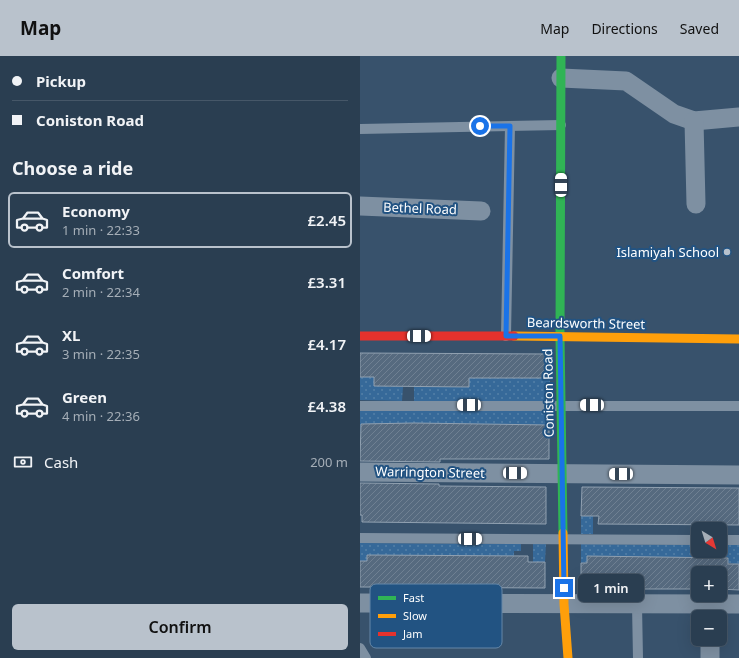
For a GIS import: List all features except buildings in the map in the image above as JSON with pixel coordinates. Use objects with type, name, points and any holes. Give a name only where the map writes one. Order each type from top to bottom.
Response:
[{"type":"street","name":"Coniston Road","points":[[561,56],[560,336],[564,604],[568,658]]},
{"type":"street","points":[[561,78],[626,81],[674,114],[694,121],[739,117]]},
{"type":"street","points":[[694,121],[696,204]]},
{"type":"street","name":"Bethel Road","points":[[360,206],[481,211]]},
{"type":"street","name":"Beardsworth Street","points":[[360,336],[560,336],[739,339]]},
{"type":"street","name":"Warrington Street","points":[[360,472],[739,475]]},
{"type":"street","points":[[360,603],[370,603]]},
{"type":"street","points":[[502,604],[637,605],[709,610],[739,604]]},
{"type":"street","points":[[710,646],[710,658]]},
{"type":"lane","points":[[360,129],[561,125]]},
{"type":"lane","points":[[506,336],[510,126]]},
{"type":"lane","points":[[360,406],[739,406]]},
{"type":"lane","points":[[360,538],[691,540]]},
{"type":"lane","points":[[727,540],[739,540]]},
{"type":"lane","points":[[637,605],[638,658]]},
{"type":"lane","points":[[360,648],[366,658]]},
{"type":"shaded area","points":[[360,377],[374,377],[374,386],[380,386],[380,378],[385,377],[385,386],[391,387],[391,377],[396,378],[396,386],[403,387],[402,401],[360,400]]},
{"type":"shaded area","points":[[414,378],[441,387],[469,387],[469,378],[550,378],[549,401],[414,401]]},
{"type":"shaded area","points":[[360,409],[549,410],[549,425],[542,425],[542,433],[538,425],[530,425],[530,433],[527,433],[526,425],[519,424],[519,433],[361,424],[360,434]]},
{"type":"shaded area","points":[[581,516],[593,516],[593,534],[581,534]]},
{"type":"shaded area","points":[[360,543],[521,544],[521,551],[514,551],[514,562],[367,555],[367,561],[360,561]]},
{"type":"shaded area","points":[[533,544],[546,544],[545,562],[533,562]]},
{"type":"shaded area","points":[[581,544],[691,545],[691,557],[689,557],[689,563],[677,557],[638,557],[581,563]]},
{"type":"shaded area","points":[[727,545],[739,545],[739,564],[728,563]]},
{"type":"shaded area","points":[[702,558],[715,558],[715,564],[703,563]]},
{"type":"traffic: fast","points":[[561,56],[560,336],[563,533]]},
{"type":"traffic: slow","points":[[514,336],[739,339]]},
{"type":"traffic: slow","points":[[563,533],[564,604],[568,658]]},
{"type":"traffic: jam","points":[[360,336],[514,336]]},
{"type":"place","name":"Islamiyah School","points":[[727,252]]},
{"type":"route","points":[[480,126],[510,126],[506,336],[560,336],[564,588]]}]
